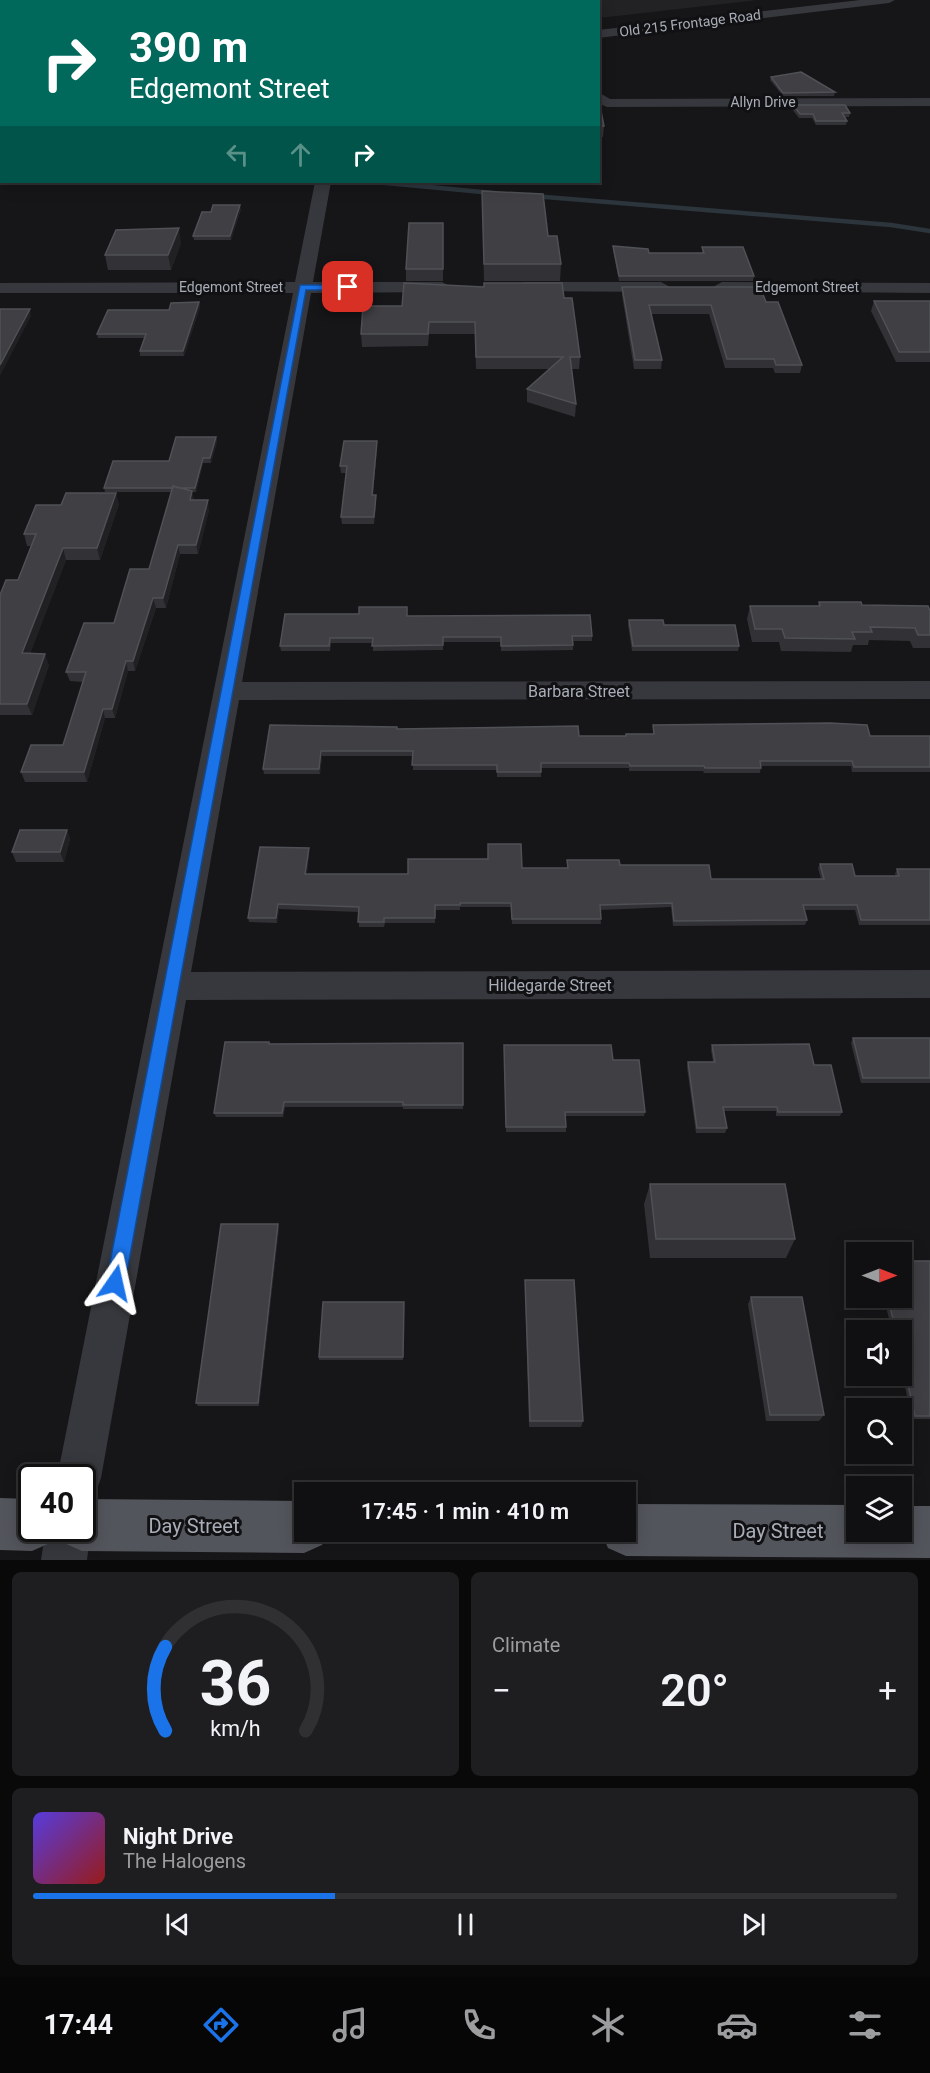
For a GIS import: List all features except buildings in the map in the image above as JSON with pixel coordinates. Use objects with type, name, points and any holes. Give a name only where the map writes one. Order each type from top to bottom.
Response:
[{"type":"main road","points":[[0,1524],[18,1525]]},
{"type":"main road","name":"Day Street","points":[[96,1525],[294,1527]]},
{"type":"main road","name":"Day Street","points":[[636,1530],[930,1532]]},
{"type":"street","name":"Old 215 Frontage Road","points":[[600,24],[805,0]]},
{"type":"street","name":"Old 215 Frontage Road","points":[[600,34],[889,0]]},
{"type":"street","name":"Allyn Drive","points":[[600,98],[607,103],[930,102]]},
{"type":"street","points":[[82,1464],[323,183]]},
{"type":"street","name":"Edgemont Street","points":[[0,288],[457,287]]},
{"type":"street","points":[[504,287],[683,287]]},
{"type":"street","name":"Edgemont Street","points":[[706,287],[930,288]]},
{"type":"street","name":"Barbara Street","points":[[228,691],[930,690]]},
{"type":"street","name":"Hildegarde Street","points":[[170,986],[930,984]]},
{"type":"street","points":[[64,1560],[67,1542]]},
{"type":"shaded area","points":[[600,0],[758,0],[600,18]]},
{"type":"waterway","points":[[387,183],[493,193]]},
{"type":"waterway","points":[[533,196],[891,225],[930,231]]},
{"type":"route","points":[[115,1283],[303,287],[348,287]]}]
